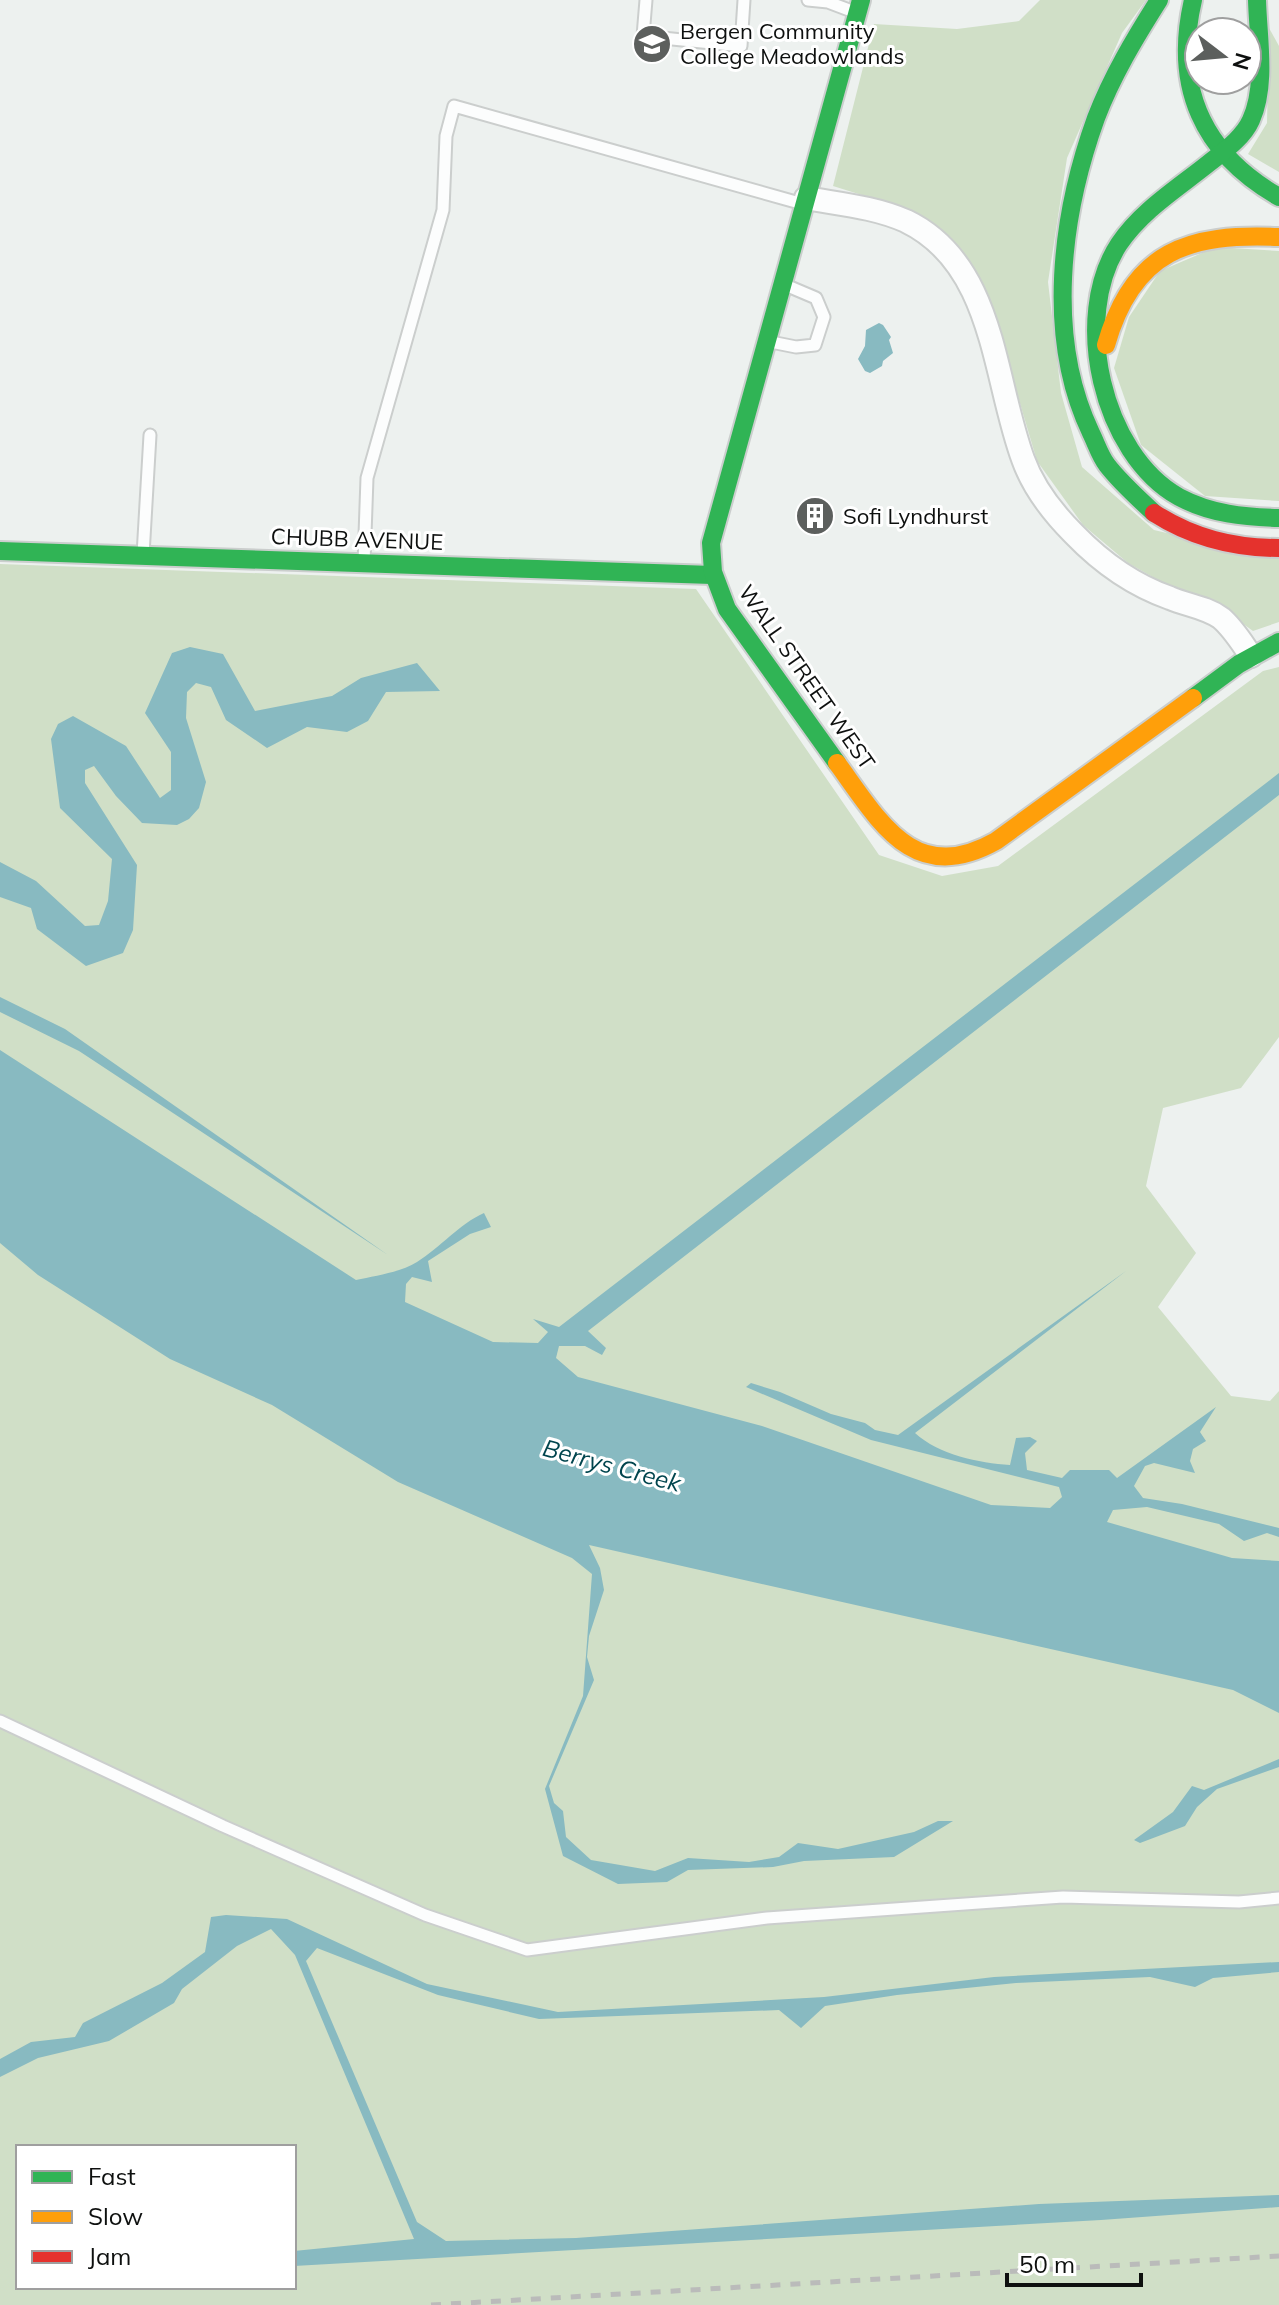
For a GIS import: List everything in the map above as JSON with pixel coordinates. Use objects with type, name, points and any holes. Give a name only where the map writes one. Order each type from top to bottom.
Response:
[{"type":"street","points":[[1159,0],[1138,29],[1110,82],[1085,148],[1073,196],[1065,243],[1063,285],[1067,349],[1074,391],[1085,428],[1098,454],[1123,488],[1149,510],[1179,529],[1213,542],[1279,548]]},
{"type":"street","points":[[1193,0],[1186,38],[1187,72],[1195,106],[1221,153],[1243,175],[1279,197]]},
{"type":"street","points":[[1257,0],[1257,103],[1249,124],[1221,153],[1139,220],[1120,243],[1098,293],[1095,319],[1106,402],[1115,427],[1129,450],[1155,478],[1178,495],[1221,514],[1250,519],[1279,518]]},
{"type":"street","name":"WALL STREET WEST","points":[[859,6],[712,532],[712,575],[733,619],[875,816],[907,847],[936,857],[971,855],[996,841],[1251,656],[1279,642]]},
{"type":"street","points":[[805,201],[894,216],[921,230],[955,259],[978,302],[1024,462],[1066,541],[1133,581],[1219,616],[1251,656]]},
{"type":"street","points":[[1106,402],[1104,366],[1108,334],[1124,299],[1150,268],[1173,252],[1197,242],[1228,236],[1279,237]]},
{"type":"street","name":"CHUBB AVENUE","points":[[0,551],[712,575]]},
{"type":"lane","points":[[646,0],[643,36],[741,46],[744,0]]},
{"type":"lane","points":[[808,0],[859,6]]},
{"type":"lane","points":[[364,563],[367,478],[443,210],[446,136],[454,106],[805,201]]},
{"type":"lane","points":[[765,341],[796,347],[815,345],[824,317],[816,298],[781,284]]},
{"type":"lane","points":[[143,556],[150,435]]},
{"type":"lane","points":[[0,1721],[223,1826],[425,1915],[527,1950],[767,1918],[1063,1897],[1239,1902],[1279,1898]]},
{"type":"green space","points":[[1040,0],[1146,0],[1122,33],[1067,158],[1048,282],[1061,393],[1082,467],[1154,530],[1279,559],[1279,622],[1253,631],[1217,605],[1172,588],[1128,563],[1083,525],[1037,461],[991,305],[971,263],[942,232],[900,207],[833,186],[874,24],[957,29],[1019,21]]},
{"type":"green space","points":[[1269,28],[1279,46],[1279,172],[1248,154],[1267,123]]},
{"type":"green space","points":[[1216,247],[1279,251],[1279,501],[1205,496],[1141,445],[1114,368],[1129,317],[1160,271]]},
{"type":"green space","points":[[0,564],[696,589],[879,855],[942,876],[998,866],[1263,671],[1279,667],[1279,1037],[1241,1088],[1163,1108],[1146,1186],[1196,1253],[1158,1307],[1231,1396],[1270,1401],[1279,1391],[1279,2305],[0,2305]]},
{"type":"water","points":[[879,323],[891,337],[893,353],[883,361],[882,366],[870,373],[865,371],[858,359],[865,346],[866,330]]},
{"type":"water","points":[[190,647],[223,654],[255,711],[332,696],[361,678],[417,663],[440,691],[386,692],[368,721],[347,732],[307,727],[267,748],[226,720],[211,687],[196,683],[187,692],[186,718],[206,782],[199,808],[189,819],[177,825],[142,823],[116,796],[94,766],[85,770],[85,783],[137,865],[133,930],[123,953],[86,966],[37,929],[31,908],[0,897],[0,862],[36,881],[85,926],[99,925],[108,901],[112,859],[60,808],[51,739],[58,724],[73,716],[126,746],[160,798],[171,790],[171,752],[145,713],[172,653]]},
{"type":"water","name":"Berrys Creek","points":[[1279,773],[1279,795],[588,1331],[606,1348],[602,1355],[585,1346],[559,1346],[556,1358],[578,1377],[762,1426],[991,1505],[1050,1508],[1062,1497],[1059,1487],[871,1440],[746,1387],[751,1383],[780,1392],[831,1414],[898,1435],[1126,1271],[915,1433],[936,1447],[960,1456],[1010,1465],[1016,1438],[1030,1437],[1037,1441],[1025,1453],[1027,1470],[1062,1478],[1070,1470],[1109,1470],[1117,1478],[1216,1407],[1200,1432],[1206,1441],[1193,1449],[1190,1461],[1195,1473],[1154,1463],[1145,1466],[1134,1486],[1143,1498],[1182,1504],[1279,1528],[1279,1537],[1267,1533],[1244,1541],[1219,1524],[1147,1507],[1113,1510],[1107,1522],[1232,1558],[1279,1561],[1279,1713],[1233,1690],[589,1545],[600,1568],[604,1590],[589,1636],[587,1657],[594,1680],[549,1786],[554,1803],[563,1811],[566,1837],[591,1860],[655,1871],[688,1858],[749,1862],[779,1857],[798,1843],[838,1849],[914,1832],[938,1821],[953,1821],[894,1857],[688,1870],[667,1882],[618,1884],[563,1856],[545,1789],[583,1696],[592,1574],[572,1558],[398,1482],[272,1405],[170,1359],[38,1275],[0,1243],[0,1050],[356,1280],[411,1265],[484,1213],[491,1227],[470,1234],[428,1261],[432,1282],[412,1277],[406,1284],[405,1302],[493,1342],[538,1343],[548,1332],[533,1319],[559,1327]]},
{"type":"water","points":[[0,997],[65,1029],[388,1255],[79,1051],[0,1012]]},
{"type":"water","points":[[1279,1759],[1279,1767],[1217,1789],[1197,1807],[1185,1826],[1140,1843],[1134,1840],[1173,1812],[1192,1786],[1204,1790]]},
{"type":"water","points":[[211,1917],[287,1919],[427,1984],[558,2012],[824,1997],[994,1977],[1279,1962],[1279,1972],[1213,1978],[1195,1987],[1150,1977],[1016,1983],[897,1995],[825,2006],[801,2028],[779,2010],[539,2019],[438,1995],[317,1948],[306,1961],[417,2222],[446,2241],[576,2238],[1039,2204],[1279,2195],[1279,2207],[296,2266],[296,2251],[414,2239],[295,1955],[271,1929],[237,1946],[182,1989],[174,2003],[109,2041],[38,2058],[0,2077],[0,2059],[31,2042],[75,2037],[83,2023],[162,1983],[205,1952]]},
{"type":"railway","points":[[431,2305],[1279,2256]]},
{"type":"traffic: fast","points":[[837,763],[727,609],[713,572],[711,543],[861,0]]},
{"type":"traffic: fast","points":[[1154,513],[1112,471],[1091,433],[1067,357],[1063,276],[1074,195],[1096,118],[1117,72],[1159,0]]},
{"type":"traffic: fast","points":[[1193,0],[1187,61],[1191,89],[1200,114],[1230,160],[1279,197]]},
{"type":"traffic: fast","points":[[1257,0],[1260,76],[1251,120],[1233,144],[1149,210],[1119,244],[1105,274],[1097,308],[1097,345],[1102,382],[1114,417],[1130,450],[1152,477],[1179,497],[1215,511],[1279,518]]},
{"type":"traffic: fast","points":[[0,551],[712,575]]},
{"type":"traffic: fast","points":[[1193,698],[1239,664],[1279,642]]},
{"type":"traffic: slow","points":[[1106,345],[1117,313],[1132,287],[1149,268],[1169,254],[1192,244],[1218,239],[1279,237]]},
{"type":"traffic: slow","points":[[837,763],[868,807],[902,841],[921,852],[943,857],[967,853],[996,841],[1193,698]]},
{"type":"traffic: jam","points":[[1154,513],[1214,540],[1279,548]]},
{"type":"place","name":"Bergen Community College Meadowlands","points":[[652,44]]},
{"type":"place","name":"Sofi Lyndhurst","points":[[815,516]]}]
